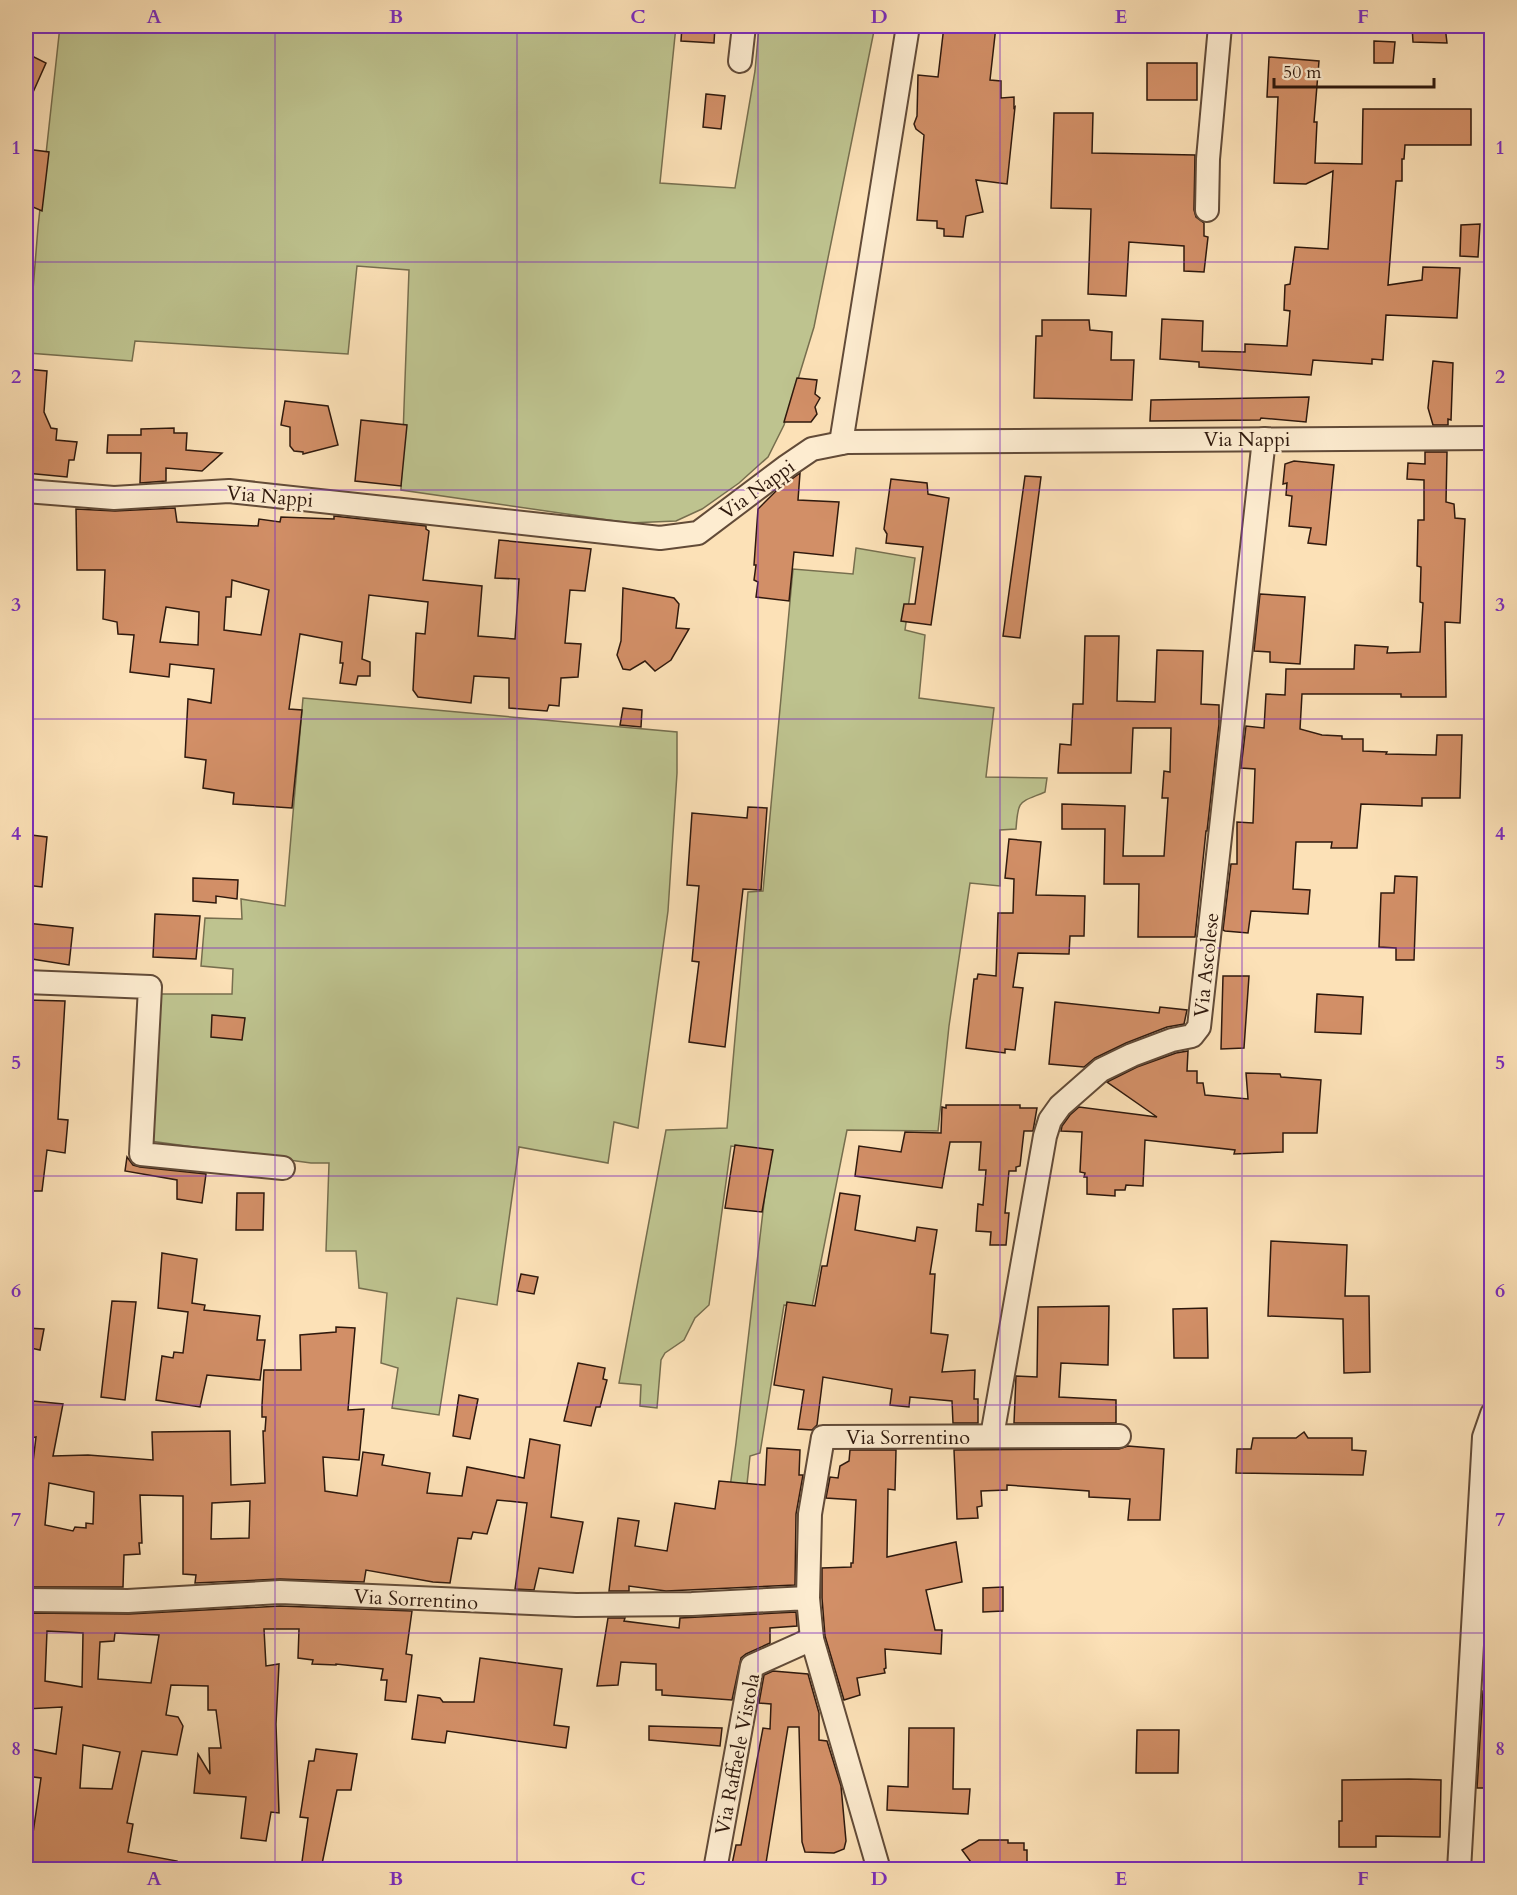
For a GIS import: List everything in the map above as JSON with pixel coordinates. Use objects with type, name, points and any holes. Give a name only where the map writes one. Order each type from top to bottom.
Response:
[{"type":"street","points":[[740,61],[744,26]]},
{"type":"street","points":[[841,443],[908,26]]},
{"type":"street","points":[[1207,210],[1208,159],[1220,26]]},
{"type":"street","name":"Via Nappi","points":[[26,491],[114,498],[229,491],[660,538],[698,533],[812,449],[841,443],[1491,438]]},
{"type":"street","name":"Via Ascolese","points":[[992,1436],[1045,1136],[1050,1120],[1060,1106],[1101,1070],[1142,1051],[1172,1040],[1192,1036],[1199,1027],[1264,439]]},
{"type":"street","points":[[26,982],[150,987],[141,1154],[283,1168]]},
{"type":"street","points":[[1459,1869],[1482,1629],[1484,1437],[1491,1414]]},
{"type":"street","name":"Via Sorrentino","points":[[879,1869],[812,1639],[807,1598],[810,1514],[823,1437],[1119,1436]]},
{"type":"street","name":"Via Sorrentino","points":[[26,1600],[128,1601],[280,1592],[576,1605],[692,1604],[807,1598]]},
{"type":"street","name":"Via Raffaele Vistola","points":[[715,1869],[752,1666],[812,1639]]},
{"type":"green space","points":[[60,26],[676,26],[660,183],[735,188],[755,71],[759,26],[875,26],[814,327],[784,425],[768,457],[739,483],[702,509],[676,521],[629,523],[401,490],[409,270],[357,266],[348,354],[135,341],[132,361],[28,353],[38,227]]},
{"type":"green space","points":[[856,548],[915,558],[905,630],[925,635],[919,698],[994,708],[986,777],[1047,778],[1045,792],[1021,803],[1016,829],[1000,830],[1000,886],[970,883],[949,1026],[938,1131],[847,1130],[812,1307],[784,1305],[760,1453],[750,1456],[738,1569],[719,1569],[770,1151],[731,1146],[709,1305],[695,1318],[684,1340],[665,1353],[661,1360],[657,1408],[640,1406],[641,1385],[619,1383],[666,1130],[727,1128],[748,892],[763,891],[793,569],[853,574]]},
{"type":"green space","points":[[303,698],[677,732],[677,773],[668,911],[638,1128],[614,1122],[608,1163],[519,1147],[497,1305],[457,1298],[439,1415],[392,1408],[398,1368],[381,1363],[387,1293],[359,1288],[356,1251],[326,1251],[329,1163],[311,1163],[150,1141],[157,994],[232,994],[233,969],[201,966],[205,918],[242,919],[241,899],[285,906]]},
{"type":"building","points":[[682,26],[715,26],[714,43],[681,41]]},
{"type":"building","points":[[944,26],[996,26],[990,80],[1001,81],[1001,98],[1014,97],[1015,107],[1007,184],[976,180],[983,212],[966,216],[963,237],[944,236],[944,229],[937,228],[937,221],[917,220],[924,135],[916,129],[914,124],[917,116],[918,75],[938,77]]},
{"type":"building","points":[[1412,26],[1445,26],[1447,43],[1413,42]]},
{"type":"building","points":[[1374,41],[1395,42],[1393,63],[1374,63]]},
{"type":"building","points":[[26,53],[46,63],[26,108]]},
{"type":"building","points":[[1269,57],[1319,61],[1314,122],[1317,122],[1315,163],[1362,164],[1363,109],[1471,109],[1471,145],[1405,145],[1404,159],[1402,159],[1402,181],[1396,181],[1388,285],[1422,280],[1423,267],[1460,268],[1457,318],[1386,315],[1383,360],[1372,359],[1372,364],[1313,360],[1311,375],[1199,367],[1199,362],[1160,359],[1162,319],[1203,321],[1202,351],[1245,352],[1245,344],[1287,346],[1290,311],[1284,310],[1285,285],[1290,284],[1295,247],[1328,249],[1333,171],[1306,184],[1274,183],[1278,97],[1267,97]]},
{"type":"building","points":[[1147,63],[1197,63],[1197,100],[1147,100]]},
{"type":"building","points":[[706,94],[725,96],[721,129],[703,127]]},
{"type":"building","points":[[1054,113],[1093,113],[1092,153],[1195,155],[1194,210],[1196,217],[1204,223],[1204,236],[1208,237],[1204,272],[1184,271],[1184,246],[1129,242],[1126,296],[1088,294],[1091,209],[1051,208]]},
{"type":"building","points":[[26,149],[49,152],[42,211],[26,204]]},
{"type":"building","points":[[1480,224],[1478,257],[1460,256],[1461,225]]},
{"type":"building","points":[[1042,320],[1089,320],[1090,330],[1112,332],[1111,360],[1134,360],[1132,400],[1034,398],[1036,336],[1042,336]]},
{"type":"building","points":[[1433,361],[1453,363],[1451,420],[1448,419],[1448,425],[1433,425],[1428,408]]},
{"type":"building","points":[[26,369],[47,371],[44,412],[51,428],[57,429],[56,440],[77,442],[74,460],[69,460],[67,477],[26,473]]},
{"type":"building","points":[[797,378],[817,380],[815,394],[820,398],[815,407],[817,414],[811,422],[784,422]]},
{"type":"building","points":[[1309,397],[1306,422],[1261,418],[1260,420],[1150,421],[1151,400]]},
{"type":"building","points":[[285,401],[328,406],[338,445],[303,454],[303,452],[294,451],[290,446],[290,427],[281,425]]},
{"type":"building","points":[[361,420],[407,425],[401,486],[355,481]]},
{"type":"building","points":[[174,428],[174,433],[187,433],[186,450],[222,453],[202,471],[166,468],[166,481],[140,483],[141,453],[107,453],[108,435],[141,435],[141,429]]},
{"type":"building","points":[[1425,452],[1447,452],[1446,502],[1454,504],[1455,518],[1465,519],[1460,623],[1445,622],[1446,697],[1401,697],[1401,694],[1302,694],[1300,729],[1322,735],[1342,736],[1342,739],[1363,739],[1363,751],[1387,752],[1386,754],[1436,755],[1437,735],[1462,735],[1460,798],[1422,798],[1422,806],[1361,804],[1357,848],[1331,848],[1332,842],[1296,842],[1293,889],[1310,890],[1308,914],[1251,911],[1248,933],[1225,931],[1223,930],[1231,864],[1237,864],[1237,822],[1253,823],[1255,769],[1241,768],[1246,726],[1264,728],[1266,694],[1285,695],[1286,669],[1354,669],[1355,645],[1388,647],[1387,653],[1420,652],[1423,603],[1420,602],[1421,567],[1417,566],[1418,520],[1424,520],[1424,480],[1407,479],[1408,463],[1425,464]]},
{"type":"building","points":[[1294,461],[1334,465],[1326,545],[1308,543],[1311,528],[1289,526],[1292,496],[1286,495],[1287,483],[1283,484],[1285,464]]},
{"type":"building","points":[[800,473],[798,500],[839,502],[833,556],[794,552],[789,601],[756,597],[758,582],[754,580],[756,565],[754,565],[758,509],[777,490]]},
{"type":"building","points":[[1025,476],[1041,477],[1020,638],[1003,636]]},
{"type":"building","points":[[891,479],[927,483],[928,494],[949,498],[931,625],[901,621],[904,604],[915,604],[923,547],[886,543],[887,534],[884,529]]},
{"type":"building","points":[[175,508],[177,522],[258,526],[259,519],[280,522],[281,517],[334,519],[334,516],[426,526],[429,531],[423,580],[482,586],[478,636],[515,639],[519,579],[495,578],[499,540],[591,549],[585,591],[570,590],[565,643],[581,644],[578,677],[561,678],[559,706],[549,705],[547,711],[509,708],[509,678],[474,676],[471,703],[418,697],[413,690],[416,633],[425,634],[428,602],[369,595],[362,659],[370,662],[370,676],[358,676],[356,685],[340,683],[343,663],[340,663],[342,642],[300,634],[289,709],[302,710],[292,808],[233,804],[234,793],[203,788],[206,760],[185,757],[188,699],[211,703],[214,669],[170,664],[169,677],[130,672],[134,635],[118,634],[117,622],[103,619],[105,570],[77,570],[76,509],[115,511]],"holes":[[[232,580],[269,590],[261,635],[224,630],[226,597],[231,597]],[[166,607],[199,612],[198,645],[160,642]]]},
{"type":"building","points":[[623,588],[674,598],[679,604],[676,628],[689,629],[671,660],[655,671],[645,661],[630,670],[623,669],[617,655],[621,641]]},
{"type":"building","points":[[1260,594],[1305,597],[1300,664],[1270,662],[1270,652],[1254,651]]},
{"type":"building","points":[[1085,636],[1119,636],[1117,701],[1155,702],[1157,650],[1203,651],[1201,704],[1219,705],[1219,724],[1195,937],[1138,937],[1139,884],[1104,884],[1105,829],[1062,829],[1062,804],[1125,806],[1123,856],[1164,856],[1168,798],[1162,798],[1164,771],[1170,772],[1171,728],[1133,728],[1131,773],[1058,773],[1060,744],[1071,745],[1073,704],[1083,704]]},
{"type":"building","points":[[623,708],[642,710],[641,727],[620,725]]},
{"type":"building","points":[[748,807],[767,808],[761,890],[743,889],[725,1047],[689,1042],[699,962],[692,961],[699,886],[687,885],[692,813],[747,818]]},
{"type":"building","points":[[31,835],[47,837],[42,887],[26,885]]},
{"type":"building","points":[[1009,839],[1041,842],[1036,895],[1085,896],[1084,936],[1070,936],[1069,954],[1018,953],[1013,987],[1023,988],[1015,1050],[1005,1049],[1005,1053],[966,1048],[974,979],[977,979],[978,974],[996,976],[998,913],[1013,913],[1014,879],[1005,878]]},
{"type":"building","points":[[1395,876],[1417,877],[1414,960],[1396,960],[1396,948],[1379,947],[1381,893],[1394,893]]},
{"type":"building","points":[[193,878],[238,880],[237,899],[216,896],[216,903],[193,901]]},
{"type":"building","points":[[155,914],[200,916],[196,959],[153,957]]},
{"type":"building","points":[[26,923],[73,928],[69,965],[26,958]]},
{"type":"building","points":[[1223,976],[1249,976],[1244,1048],[1221,1049]]},
{"type":"building","points":[[1317,994],[1363,997],[1361,1034],[1315,1032]]},
{"type":"building","points":[[27,1000],[65,1001],[58,1119],[68,1120],[65,1153],[47,1150],[42,1191],[26,1191]]},
{"type":"building","points":[[1055,1002],[1159,1013],[1160,1007],[1187,1010],[1184,1024],[1167,1027],[1126,1043],[1095,1058],[1084,1067],[1049,1064]]},
{"type":"building","points":[[212,1015],[245,1018],[242,1040],[211,1037]]},
{"type":"building","points":[[1188,1051],[1187,1071],[1197,1071],[1197,1083],[1203,1083],[1205,1095],[1248,1099],[1246,1073],[1280,1074],[1281,1077],[1321,1080],[1317,1133],[1283,1133],[1283,1152],[1234,1154],[1235,1150],[1145,1140],[1143,1186],[1126,1185],[1125,1190],[1115,1190],[1115,1196],[1087,1194],[1087,1177],[1084,1177],[1085,1173],[1080,1172],[1082,1132],[1061,1131],[1062,1126],[1079,1107],[1157,1117],[1107,1082],[1137,1067]]},
{"type":"building","points":[[946,1105],[1020,1105],[1020,1108],[1037,1108],[1033,1131],[1024,1131],[1020,1166],[1016,1167],[1016,1171],[1009,1171],[1005,1213],[1009,1213],[1006,1245],[990,1245],[991,1232],[976,1231],[978,1204],[983,1205],[986,1170],[979,1170],[981,1142],[950,1142],[942,1188],[855,1176],[859,1146],[901,1152],[905,1132],[941,1133],[942,1107],[946,1108]]},
{"type":"building","points":[[735,1145],[773,1150],[762,1212],[725,1208]]},
{"type":"building","points":[[127,1157],[133,1165],[140,1167],[206,1174],[202,1203],[177,1199],[177,1180],[125,1171]]},
{"type":"building","points":[[237,1193],[264,1193],[263,1230],[236,1230]]},
{"type":"building","points":[[840,1193],[860,1196],[855,1230],[915,1241],[917,1227],[937,1230],[930,1274],[935,1274],[931,1333],[948,1335],[942,1372],[975,1370],[974,1399],[978,1399],[978,1423],[953,1423],[952,1401],[910,1397],[909,1407],[890,1405],[892,1389],[823,1377],[817,1425],[812,1430],[798,1429],[804,1390],[774,1385],[787,1302],[815,1306],[822,1266],[827,1266]]},
{"type":"building","points":[[1271,1241],[1347,1245],[1345,1296],[1369,1296],[1370,1372],[1344,1373],[1343,1319],[1268,1316]]},
{"type":"building","points":[[162,1253],[197,1259],[192,1303],[205,1305],[204,1310],[260,1316],[257,1340],[265,1340],[260,1380],[207,1375],[200,1407],[156,1400],[162,1356],[173,1358],[174,1352],[183,1353],[188,1312],[158,1308]]},
{"type":"building","points":[[521,1274],[538,1277],[534,1294],[517,1291]]},
{"type":"building","points":[[112,1301],[136,1302],[125,1400],[101,1397]]},
{"type":"building","points":[[1109,1306],[1108,1365],[1061,1363],[1059,1397],[1116,1400],[1116,1423],[1014,1423],[1016,1376],[1037,1377],[1038,1307]]},
{"type":"building","points":[[1207,1308],[1208,1358],[1174,1358],[1173,1309]]},
{"type":"building","points":[[336,1327],[355,1328],[348,1410],[364,1409],[359,1460],[323,1457],[325,1491],[357,1496],[363,1452],[384,1455],[382,1465],[430,1473],[427,1493],[462,1496],[467,1467],[524,1478],[530,1439],[560,1445],[551,1517],[583,1522],[573,1573],[539,1568],[534,1590],[515,1589],[527,1503],[497,1500],[487,1534],[473,1532],[471,1539],[458,1538],[450,1583],[366,1570],[364,1582],[280,1579],[195,1583],[196,1575],[183,1574],[183,1496],[140,1495],[142,1543],[139,1543],[140,1554],[124,1555],[123,1587],[26,1587],[28,1532],[26,1532],[26,1512],[30,1511],[36,1437],[31,1438],[33,1401],[63,1404],[53,1456],[88,1455],[153,1460],[152,1432],[230,1431],[231,1485],[265,1483],[263,1431],[265,1431],[266,1417],[262,1417],[264,1370],[301,1370],[300,1335],[336,1332]],"holes":[[[49,1483],[94,1492],[93,1524],[86,1523],[86,1528],[75,1527],[73,1531],[45,1525]],[[250,1501],[249,1538],[211,1539],[212,1503]]]},
{"type":"building","points":[[26,1328],[44,1329],[40,1350],[26,1347]]},
{"type":"building","points":[[578,1363],[605,1368],[603,1379],[607,1380],[600,1407],[596,1407],[591,1426],[564,1421]]},
{"type":"building","points":[[459,1395],[478,1399],[470,1439],[453,1436]]},
{"type":"building","points":[[1304,1432],[1308,1438],[1352,1438],[1352,1450],[1366,1451],[1363,1475],[1236,1473],[1237,1449],[1251,1449],[1253,1438],[1296,1438]]},
{"type":"building","points":[[1128,1446],[1164,1449],[1160,1520],[1128,1520],[1130,1499],[1089,1497],[1089,1491],[1007,1485],[1007,1490],[981,1491],[982,1506],[977,1507],[978,1518],[957,1519],[954,1450],[1119,1449]]},
{"type":"building","points":[[767,1448],[800,1450],[799,1475],[803,1475],[796,1514],[795,1585],[666,1591],[629,1586],[629,1591],[609,1591],[618,1518],[639,1521],[635,1546],[667,1551],[675,1503],[715,1509],[719,1481],[765,1485]]},
{"type":"building","points":[[850,1450],[896,1450],[895,1490],[888,1489],[887,1557],[956,1542],[962,1582],[926,1590],[935,1630],[942,1630],[941,1654],[885,1649],[885,1673],[857,1678],[860,1695],[844,1700],[825,1636],[822,1568],[851,1567],[853,1563],[856,1500],[826,1498],[830,1477],[838,1478],[840,1466],[849,1461]]},
{"type":"building","points":[[1003,1587],[1003,1611],[983,1612],[983,1588]]},
{"type":"building","points":[[280,1606],[412,1611],[406,1654],[412,1655],[406,1702],[385,1700],[387,1680],[381,1680],[383,1669],[312,1664],[313,1660],[298,1658],[299,1629],[264,1629],[266,1666],[279,1664],[276,1724],[279,1813],[271,1812],[266,1841],[241,1838],[246,1797],[194,1793],[198,1754],[210,1774],[209,1748],[221,1748],[216,1710],[208,1710],[208,1686],[171,1685],[166,1715],[178,1717],[183,1726],[177,1755],[142,1751],[127,1823],[133,1824],[128,1852],[177,1861],[176,1869],[26,1869],[26,1831],[33,1833],[41,1778],[26,1776],[26,1748],[56,1754],[62,1707],[26,1709],[26,1613],[129,1614]],"holes":[[[47,1631],[83,1633],[82,1687],[45,1681]],[[115,1633],[159,1635],[151,1683],[98,1679],[100,1642],[114,1641]],[[83,1745],[120,1752],[112,1789],[80,1788]]]},
{"type":"building","points":[[796,1612],[797,1626],[770,1628],[770,1643],[741,1658],[732,1700],[662,1695],[662,1690],[656,1690],[656,1664],[621,1662],[618,1685],[597,1686],[608,1618],[625,1618],[624,1621],[679,1628],[680,1618]]},
{"type":"building","points":[[480,1658],[562,1669],[554,1725],[569,1727],[566,1748],[447,1731],[445,1743],[412,1739],[418,1695],[440,1698],[443,1702],[474,1702]]},
{"type":"building","points":[[773,1671],[808,1674],[819,1713],[819,1740],[827,1741],[841,1786],[846,1841],[844,1849],[834,1853],[805,1852],[802,1842],[799,1727],[788,1727],[765,1869],[731,1869],[736,1845],[741,1845],[763,1728],[770,1729],[771,1704],[759,1703],[764,1675]]},
{"type":"building","points":[[1483,1691],[1491,1691],[1491,1788],[1477,1788]]},
{"type":"building","points":[[649,1726],[722,1728],[720,1746],[649,1740]]},
{"type":"building","points":[[909,1728],[954,1728],[953,1789],[970,1789],[968,1814],[887,1810],[888,1786],[908,1787]]},
{"type":"building","points":[[1137,1730],[1179,1730],[1178,1773],[1136,1773]]},
{"type":"building","points":[[316,1749],[357,1754],[351,1790],[337,1790],[321,1869],[301,1869],[308,1818],[300,1817],[309,1761],[314,1761]]},
{"type":"building","points":[[1342,1780],[1441,1780],[1440,1837],[1376,1836],[1376,1847],[1339,1847],[1339,1821],[1342,1821]]},
{"type":"building","points":[[979,1840],[1008,1840],[1008,1843],[1024,1843],[1024,1850],[1027,1850],[1027,1869],[976,1869],[962,1850]]}]
